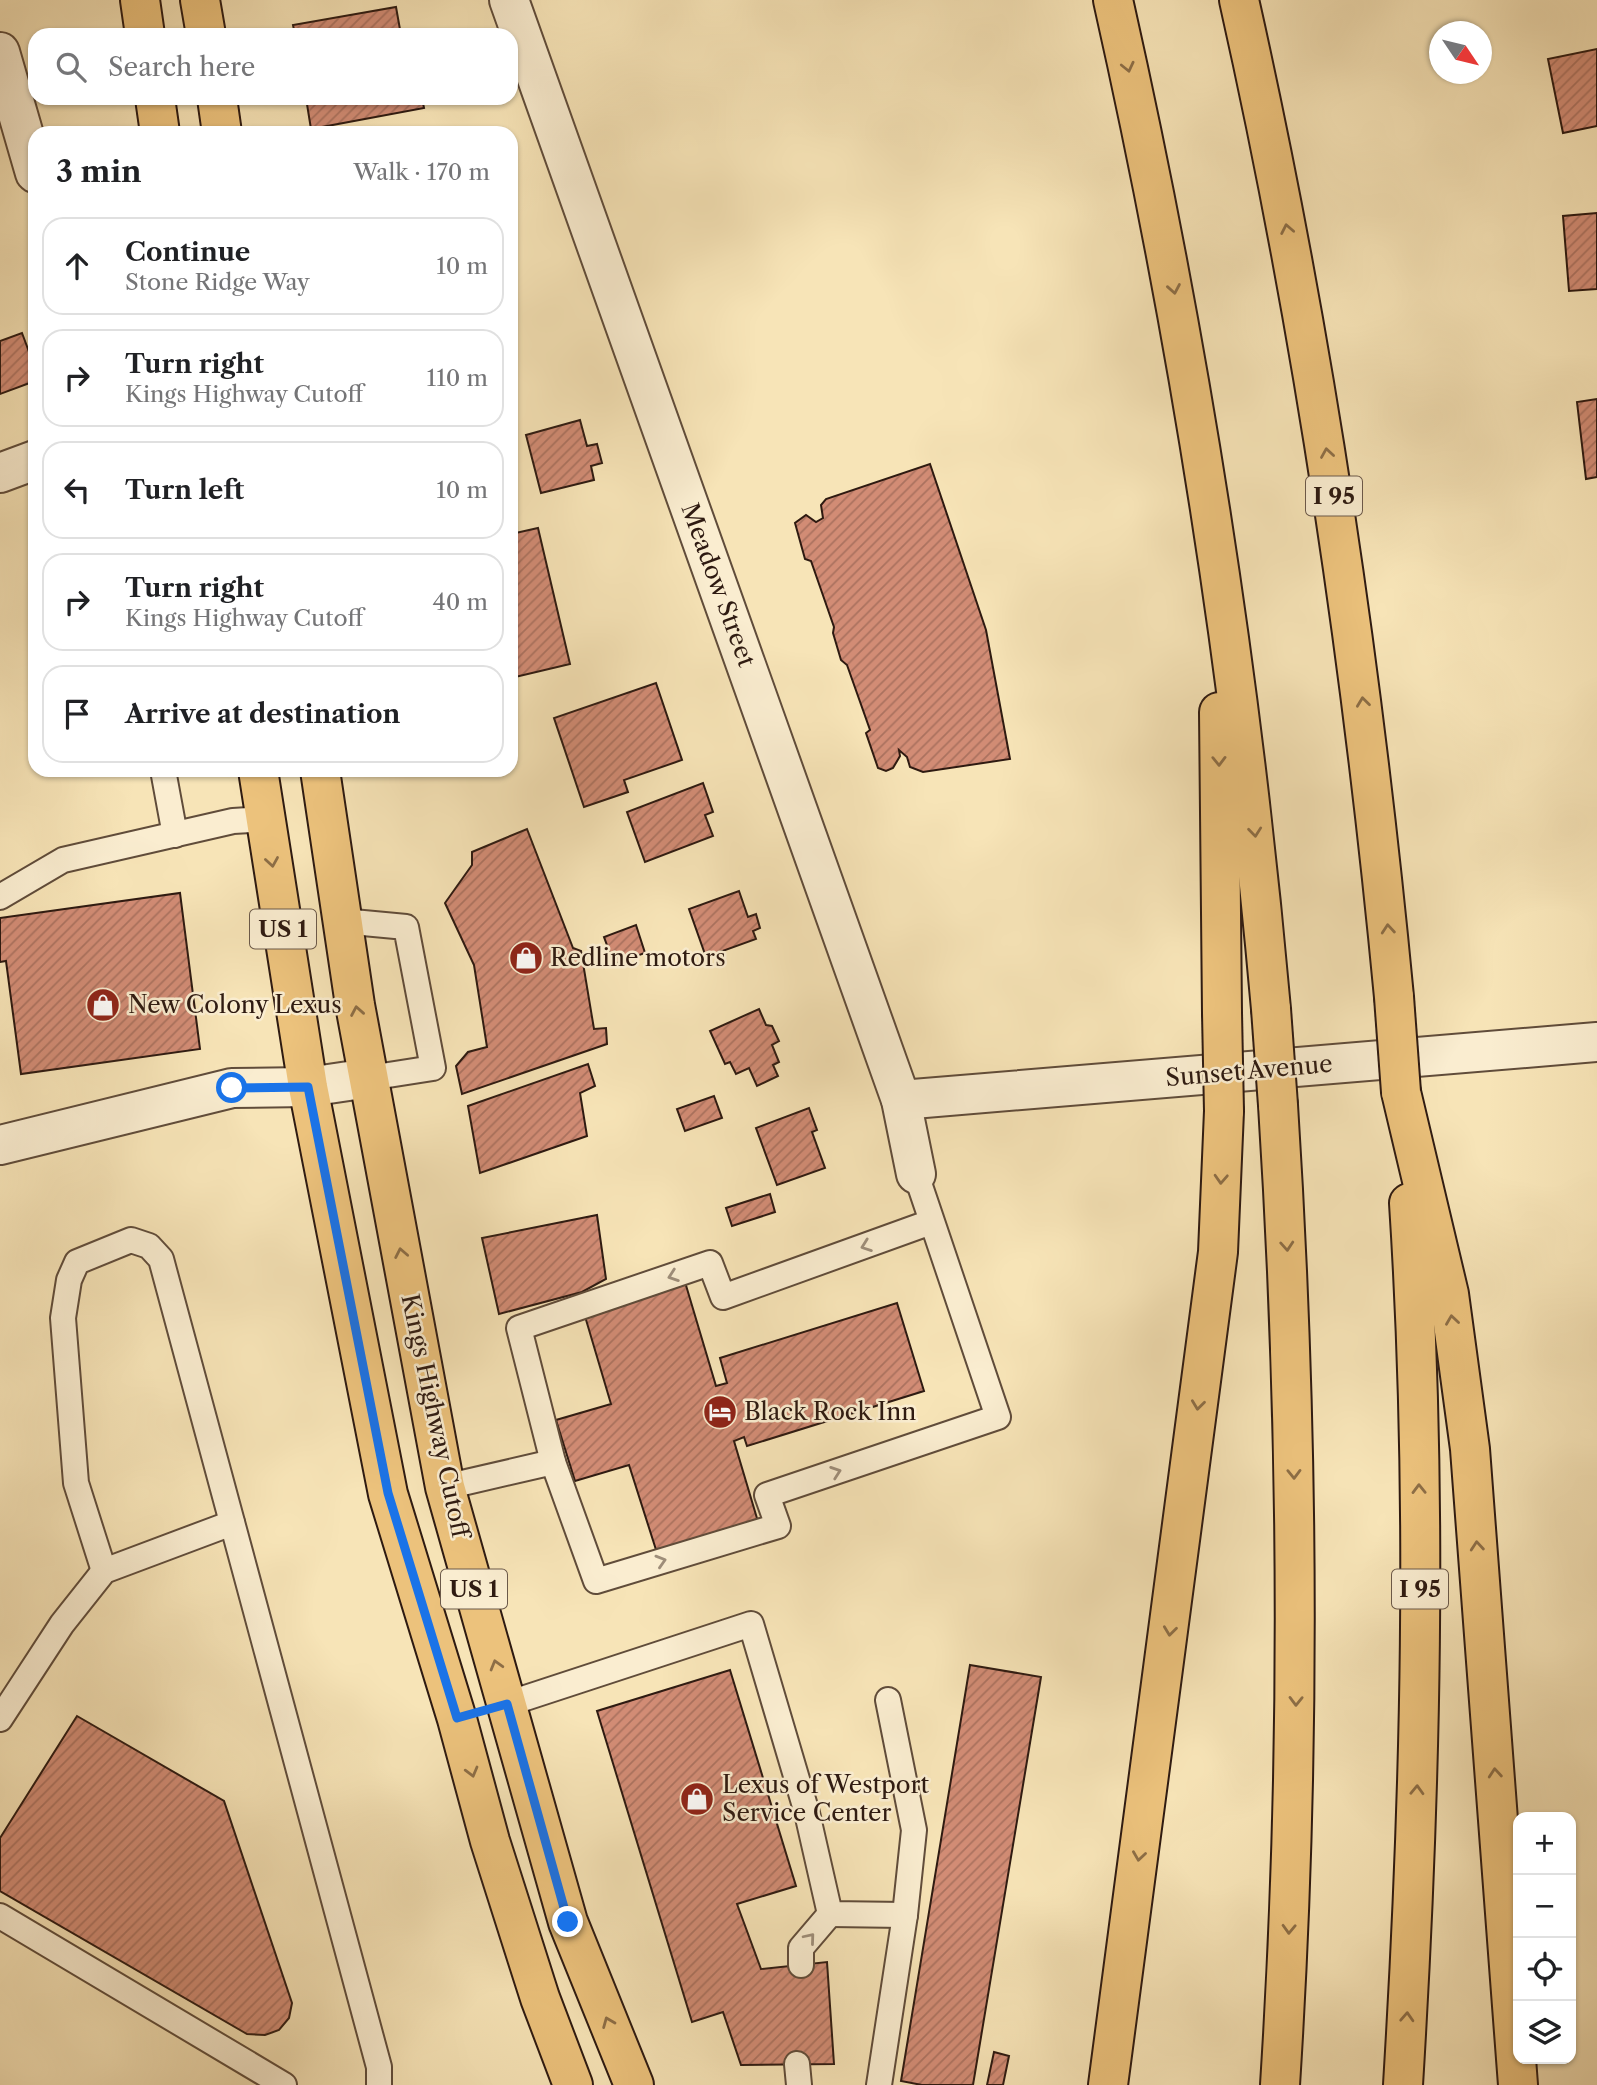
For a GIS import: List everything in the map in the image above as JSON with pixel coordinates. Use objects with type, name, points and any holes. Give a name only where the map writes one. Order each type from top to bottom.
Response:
[{"type":"main road","points":[[140,0],[144,28]]},
{"type":"main road","points":[[200,0],[205,28]]},
{"type":"main road","points":[[1113,0],[1168,256],[1217,546],[1255,831],[1271,1009],[1289,1267],[1296,1556],[1292,1846],[1280,2085]]},
{"type":"main road","name":"I 95","points":[[1239,0],[1289,237],[1339,527],[1371,768],[1394,997],[1412,1261],[1420,1560],[1416,1840],[1403,2085]]},
{"type":"main road","points":[[156,105],[159,126]]},
{"type":"main road","points":[[218,105],[221,126]]},
{"type":"main road","points":[[1108,2085],[1218,1252],[1224,1111],[1217,546]]},
{"type":"main road","name":"US 1","points":[[259,777],[308,1087],[388,1493],[457,1718],[490,1841],[540,1998],[573,2085]]},
{"type":"main road","name":"Kings Highway Cutoff","points":[[321,777],[369,1078],[445,1486],[568,1922],[634,2085]]},
{"type":"main road","points":[[1401,1092],[1449,1294],[1470,1449],[1518,2085]]},
{"type":"main road","points":[[457,1718],[507,1704]]},
{"type":"street","name":"Meadow Street","points":[[509,0],[901,1100],[916,1174]]},
{"type":"street","points":[[0,52],[28,149]]},
{"type":"street","points":[[0,473],[28,463]]},
{"type":"street","name":"Sunset Avenue","points":[[901,1100],[1597,1042]]},
{"type":"street","points":[[0,1145],[232,1088],[308,1087],[369,1078]]},
{"type":"lane","points":[[164,777],[174,835]]},
{"type":"lane","points":[[0,897],[63,860],[233,821],[266,819]]},
{"type":"lane","points":[[342,921],[406,927],[433,1068],[369,1078]]},
{"type":"lane","points":[[916,1174],[998,1418],[767,1495],[778,1526],[596,1581],[553,1462],[519,1328],[710,1263],[723,1297],[930,1222]]},
{"type":"lane","points":[[104,1571],[76,1483],[63,1318],[69,1280],[77,1262],[131,1240],[149,1246],[161,1259],[379,2067],[379,2085]]},
{"type":"lane","points":[[445,1486],[553,1462]]},
{"type":"lane","points":[[0,1719],[62,1624],[104,1571],[232,1523]]},
{"type":"lane","points":[[507,1704],[751,1624],[807,1813],[830,1914]]},
{"type":"lane","points":[[879,2085],[905,1915],[914,1830],[888,1700]]},
{"type":"lane","points":[[830,1914],[905,1915]]},
{"type":"lane","points":[[801,1965],[801,1948],[830,1914]]},
{"type":"lane","points":[[0,1916],[285,2085]]},
{"type":"building","points":[[396,7],[400,28],[294,28],[293,25]]},
{"type":"building","points":[[1597,49],[1597,126],[1563,133],[1548,59]]},
{"type":"building","points":[[307,105],[423,105],[424,108],[327,126],[311,126]]},
{"type":"building","points":[[1597,213],[1597,289],[1569,291],[1563,216]]},
{"type":"building","points":[[22,333],[28,349],[28,384],[0,394],[0,341]]},
{"type":"building","points":[[1597,399],[1597,477],[1586,479],[1577,402]]},
{"type":"building","points":[[580,420],[587,446],[597,444],[602,463],[591,466],[594,480],[541,493],[526,435]]},
{"type":"building","points":[[930,464],[986,630],[1010,759],[923,772],[910,767],[907,757],[899,750],[900,756],[893,768],[886,771],[878,768],[866,733],[870,730],[847,665],[841,660],[833,633],[834,627],[811,561],[805,559],[795,523],[806,515],[816,522],[823,518],[821,505],[826,499]]},
{"type":"building","points":[[538,528],[570,664],[518,676],[518,532]]},
{"type":"building","points":[[656,683],[682,760],[624,780],[628,792],[584,807],[554,718]]},
{"type":"building","points":[[703,783],[713,812],[705,815],[713,836],[645,862],[627,812]]},
{"type":"building","name":"Redline motors","points":[[527,829],[573,948],[581,951],[594,1029],[606,1028],[607,1044],[462,1094],[456,1066],[468,1052],[487,1047],[474,965],[445,903],[472,865],[472,852]]},
{"type":"building","points":[[739,891],[748,917],[756,914],[760,928],[753,931],[756,939],[706,957],[689,909]]},
{"type":"building","name":"New Colony Lexus","points":[[180,893],[200,1049],[21,1074],[6,961],[0,962],[0,918]]},
{"type":"building","points":[[636,925],[645,953],[614,964],[604,937]]},
{"type":"building","points":[[759,1009],[766,1025],[772,1026],[779,1041],[772,1045],[779,1062],[773,1065],[778,1076],[757,1086],[749,1068],[736,1074],[730,1062],[725,1064],[710,1031]]},
{"type":"building","points":[[588,1064],[595,1086],[580,1093],[587,1136],[480,1173],[468,1106]]},
{"type":"building","points":[[714,1096],[722,1118],[685,1131],[677,1109]]},
{"type":"building","points":[[809,1108],[817,1130],[812,1132],[825,1168],[777,1185],[756,1128]]},
{"type":"building","points":[[770,1194],[775,1212],[732,1226],[726,1208]]},
{"type":"building","points":[[597,1215],[606,1279],[582,1292],[499,1314],[482,1238]]},
{"type":"building","name":"Black Rock Inn","points":[[685,1282],[716,1386],[727,1383],[720,1358],[897,1303],[924,1391],[747,1446],[744,1437],[734,1441],[759,1525],[658,1556],[629,1465],[575,1481],[556,1420],[611,1404],[584,1313]]},
{"type":"building","points":[[970,1665],[1041,1677],[973,2085],[922,2085],[901,2081]]},
{"type":"building","name":"Lexus of Westport Service Center","points":[[730,1670],[796,1886],[737,1904],[761,1969],[827,1962],[834,2064],[741,2065],[723,2012],[692,2022],[597,1711]]},
{"type":"building","points":[[77,1716],[224,1801],[292,2003],[289,2018],[279,2030],[265,2035],[247,2034],[0,1891],[0,1838]]},
{"type":"building","points":[[994,2052],[1009,2056],[1003,2085],[987,2085]]},
{"type":"place","name":"Redline motors","points":[[526,958]]},
{"type":"place","name":"New Colony Lexus","points":[[103,1005]]},
{"type":"place","name":"Black Rock Inn","points":[[720,1412]]},
{"type":"place","name":"Lexus of Westport Service Center","points":[[697,1799]]},
{"type":"route","points":[[232,1088],[308,1087],[388,1493],[457,1718],[507,1704],[568,1922]]}]
